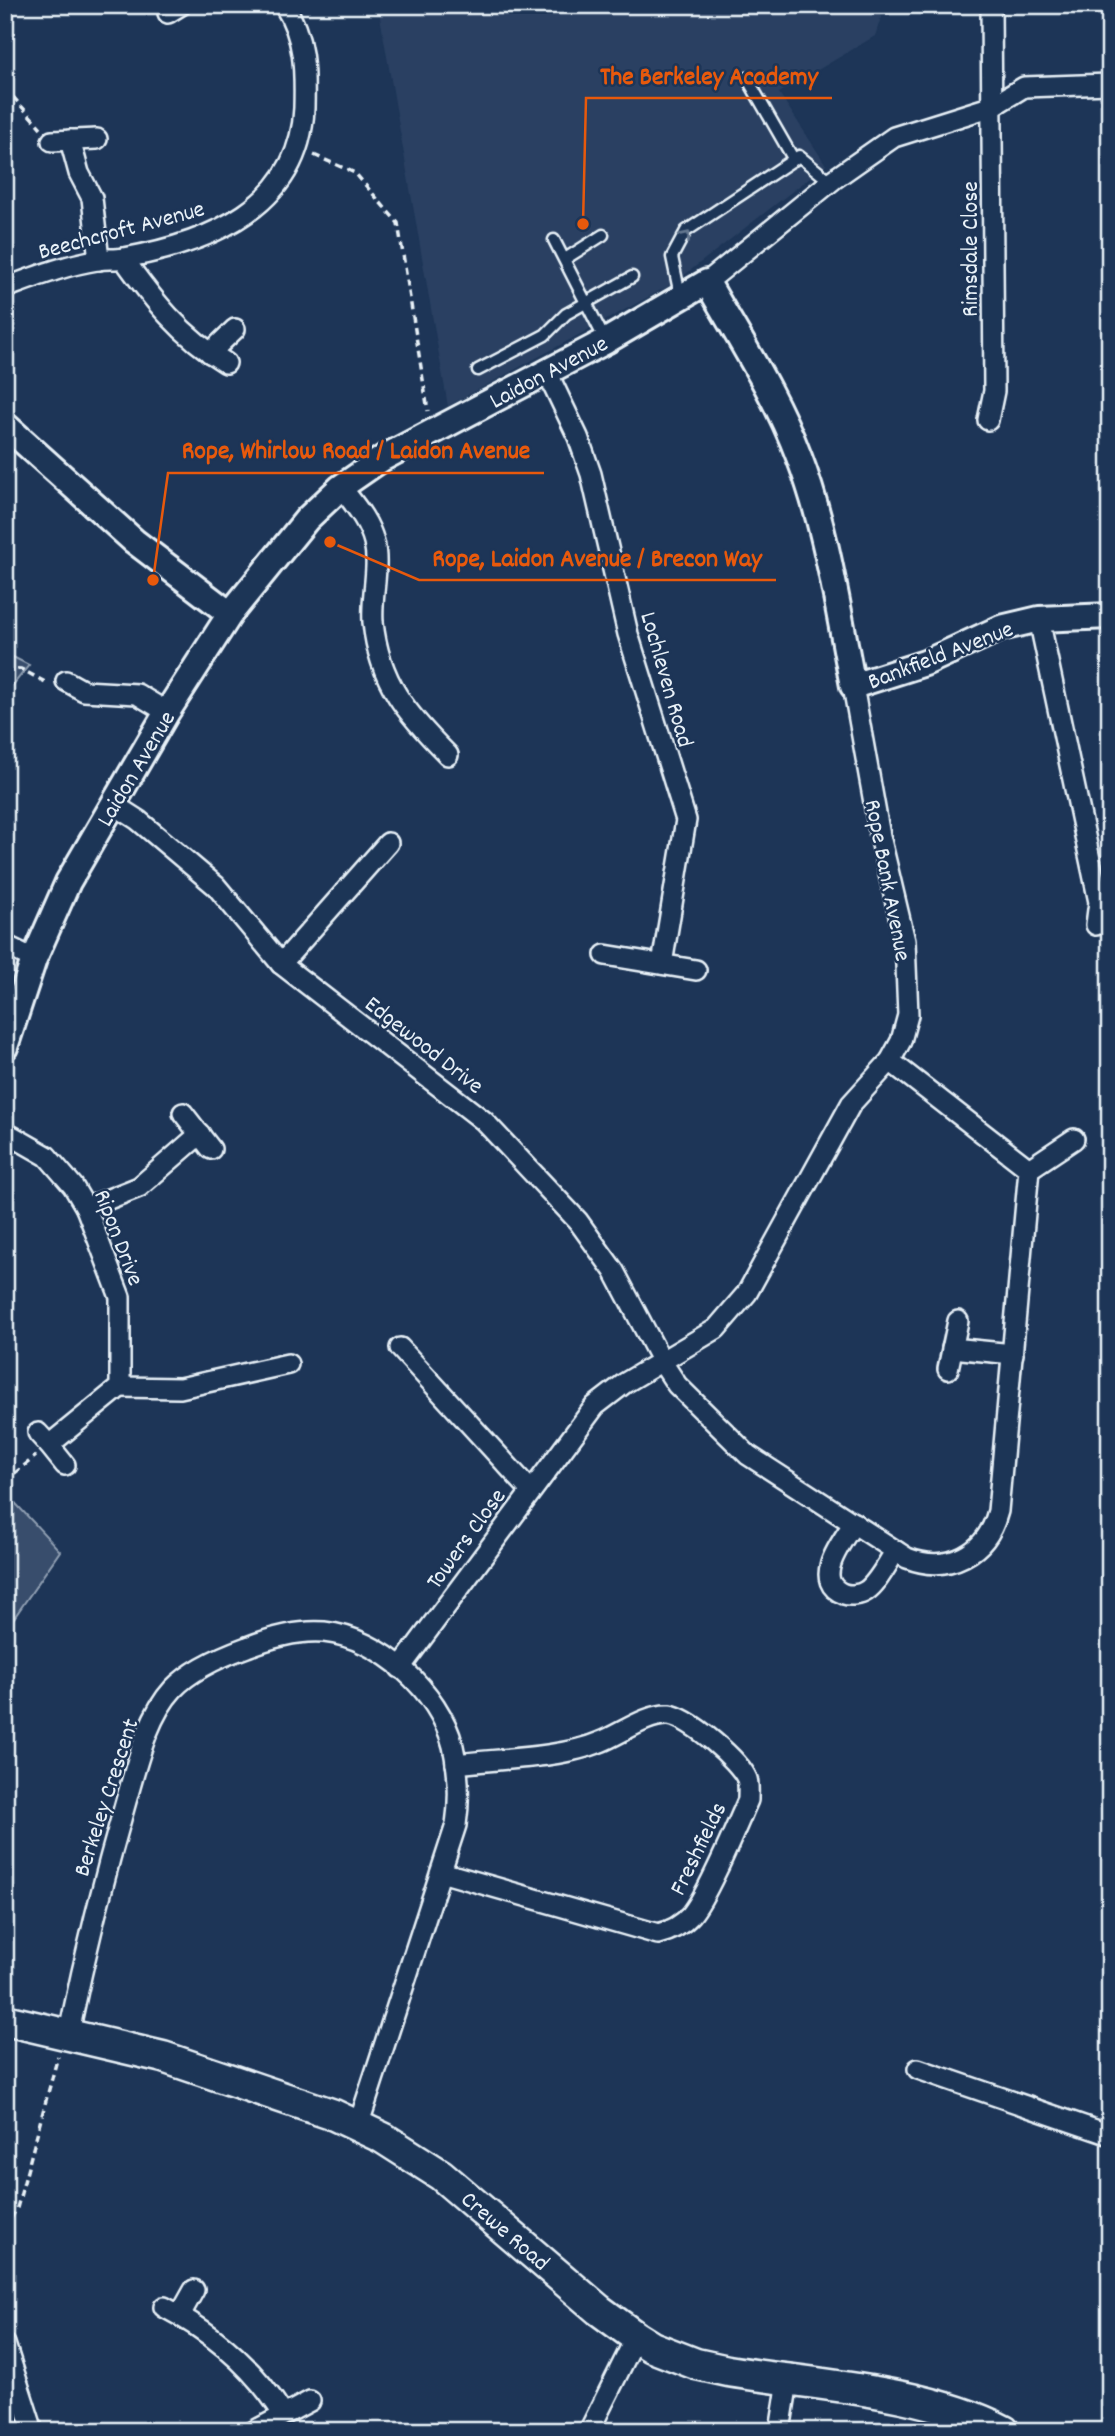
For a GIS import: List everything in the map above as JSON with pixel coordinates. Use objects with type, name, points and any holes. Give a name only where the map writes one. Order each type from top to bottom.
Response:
[{"type":"main road","name":"Crewe Road","points":[[5,2020],[69,2032],[226,2077],[358,2126],[442,2175],[599,2310],[652,2347],[696,2364],[920,2401],[962,2411],[1004,2431]]},
{"type":"street","name":"Beechcroft Avenue","points":[[5,288],[48,272],[99,260],[123,258],[188,240],[244,216],[277,187],[305,151],[303,119],[306,71],[300,39],[284,5]]},
{"type":"street","name":"Rimsdale Close","points":[[988,420],[1002,394],[991,5]]},
{"type":"street","name":"Laidon Avenue","points":[[5,1047],[34,959],[68,882],[167,712],[230,614],[287,541],[341,487],[383,458],[682,299],[831,182],[894,138],[993,106],[1024,87],[1110,84]]},
{"type":"street","points":[[97,139],[61,140],[92,198],[99,260]]},
{"type":"street","points":[[123,258],[162,312],[218,358],[235,328]]},
{"type":"street","name":"Rope Bank Avenue","points":[[530,1490],[595,1406],[625,1382],[662,1363],[716,1329],[747,1293],[851,1104],[890,1061],[901,1041],[908,1015],[905,941],[880,836],[853,686],[819,523],[799,457],[774,401],[707,282]]},
{"type":"street","name":"Lochleven Road","points":[[547,372],[578,437],[591,474],[628,634],[686,820],[662,964]]},
{"type":"street","points":[[5,425],[134,541],[230,614]]},
{"type":"street","points":[[341,487],[366,521],[374,543],[374,624],[390,682],[408,715],[448,755]]},
{"type":"street","name":"Bankfield Avenue","points":[[853,686],[925,663],[1001,628],[1038,619],[1110,616]]},
{"type":"street","points":[[1038,619],[1104,902],[1096,925]]},
{"type":"street","points":[[66,681],[80,698],[137,694],[167,712]]},
{"type":"street","name":"Edgewood Drive","points":[[113,804],[138,820],[216,886],[281,964],[484,1121],[578,1221],[614,1271],[662,1363],[677,1385],[748,1455],[896,1551],[919,1562],[944,1564],[968,1555],[991,1531],[998,1511],[1029,1169]]},
{"type":"street","points":[[281,964],[388,843]]},
{"type":"street","points":[[5,945],[34,959]]},
{"type":"street","points":[[605,955],[696,970]]},
{"type":"street","points":[[890,1061],[1029,1169],[1074,1139]]},
{"type":"street","points":[[86,1208],[138,1187],[205,1142],[183,1113]]},
{"type":"street","name":"Ripon Drive","points":[[5,1132],[47,1156],[73,1186],[86,1208],[120,1297],[120,1387]]},
{"type":"street","points":[[948,1369],[958,1321]]},
{"type":"street","name":"Towers Close","points":[[400,1348],[530,1490],[400,1668]]},
{"type":"street","points":[[952,1348],[1013,1354]]},
{"type":"street","points":[[65,1465],[43,1439],[120,1387],[180,1388],[288,1364]]},
{"type":"street","points":[[854,1523],[830,1564],[830,1578],[838,1590],[851,1595],[866,1591],[896,1551]]},
{"type":"street","name":"Berkeley Crescent","points":[[69,2032],[103,1879],[133,1778],[150,1730],[174,1689],[205,1666],[261,1642],[311,1632],[334,1634],[363,1644],[400,1668],[419,1686],[440,1715],[453,1745],[460,1795],[456,1825],[358,2126]]},
{"type":"street","name":"Freshfields","points":[[441,1872],[658,1934],[683,1922],[698,1905],[748,1800],[748,1784],[743,1773],[699,1728],[688,1721],[666,1715],[650,1718],[581,1748],[456,1764]]},
{"type":"street","points":[[918,2068],[1110,2136]]},
{"type":"street","points":[[194,2290],[172,2311],[254,2372],[283,2414]]},
{"type":"street","points":[[589,2431],[636,2337]]},
{"type":"street","points":[[5,2344],[33,2431]]},
{"type":"street","points":[[780,2431],[788,2381]]},
{"type":"street","points":[[254,2431],[310,2401]]},
{"type":"lane","points":[[747,78],[794,160]]},
{"type":"lane","points":[[682,299],[677,288],[672,257],[686,231],[799,156],[831,182]]},
{"type":"lane","points":[[565,260],[603,235]]},
{"type":"lane","points":[[554,240],[606,341]]},
{"type":"lane","points":[[478,370],[545,335],[566,314],[632,277]]},
{"type":"path","points":[[5,88],[61,140]]},
{"type":"path","points":[[305,151],[355,173],[398,223],[431,433]]},
{"type":"path","points":[[5,668],[21,669],[49,684],[66,681]]},
{"type":"path","points":[[5,1481],[43,1439]]},
{"type":"path","points":[[5,2229],[17,2208],[59,2052],[69,2032]]},
{"type":"shaded area","points":[[378,5],[885,5],[875,36],[779,93],[826,165],[674,283],[448,406]]},
{"type":"shaded area","points":[[5,653],[29,665],[5,695]]},
{"type":"shaded area","points":[[5,1492],[60,1551],[5,1631]]},
{"type":"place","name":"The Berkeley Academy","points":[[583,224]]},
{"type":"place","name":"Rope, Laidon Avenue / Brecon Way","points":[[330,542]]},
{"type":"place","name":"Rope, Whirlow Road / Laidon Avenue","points":[[153,580]]}]
